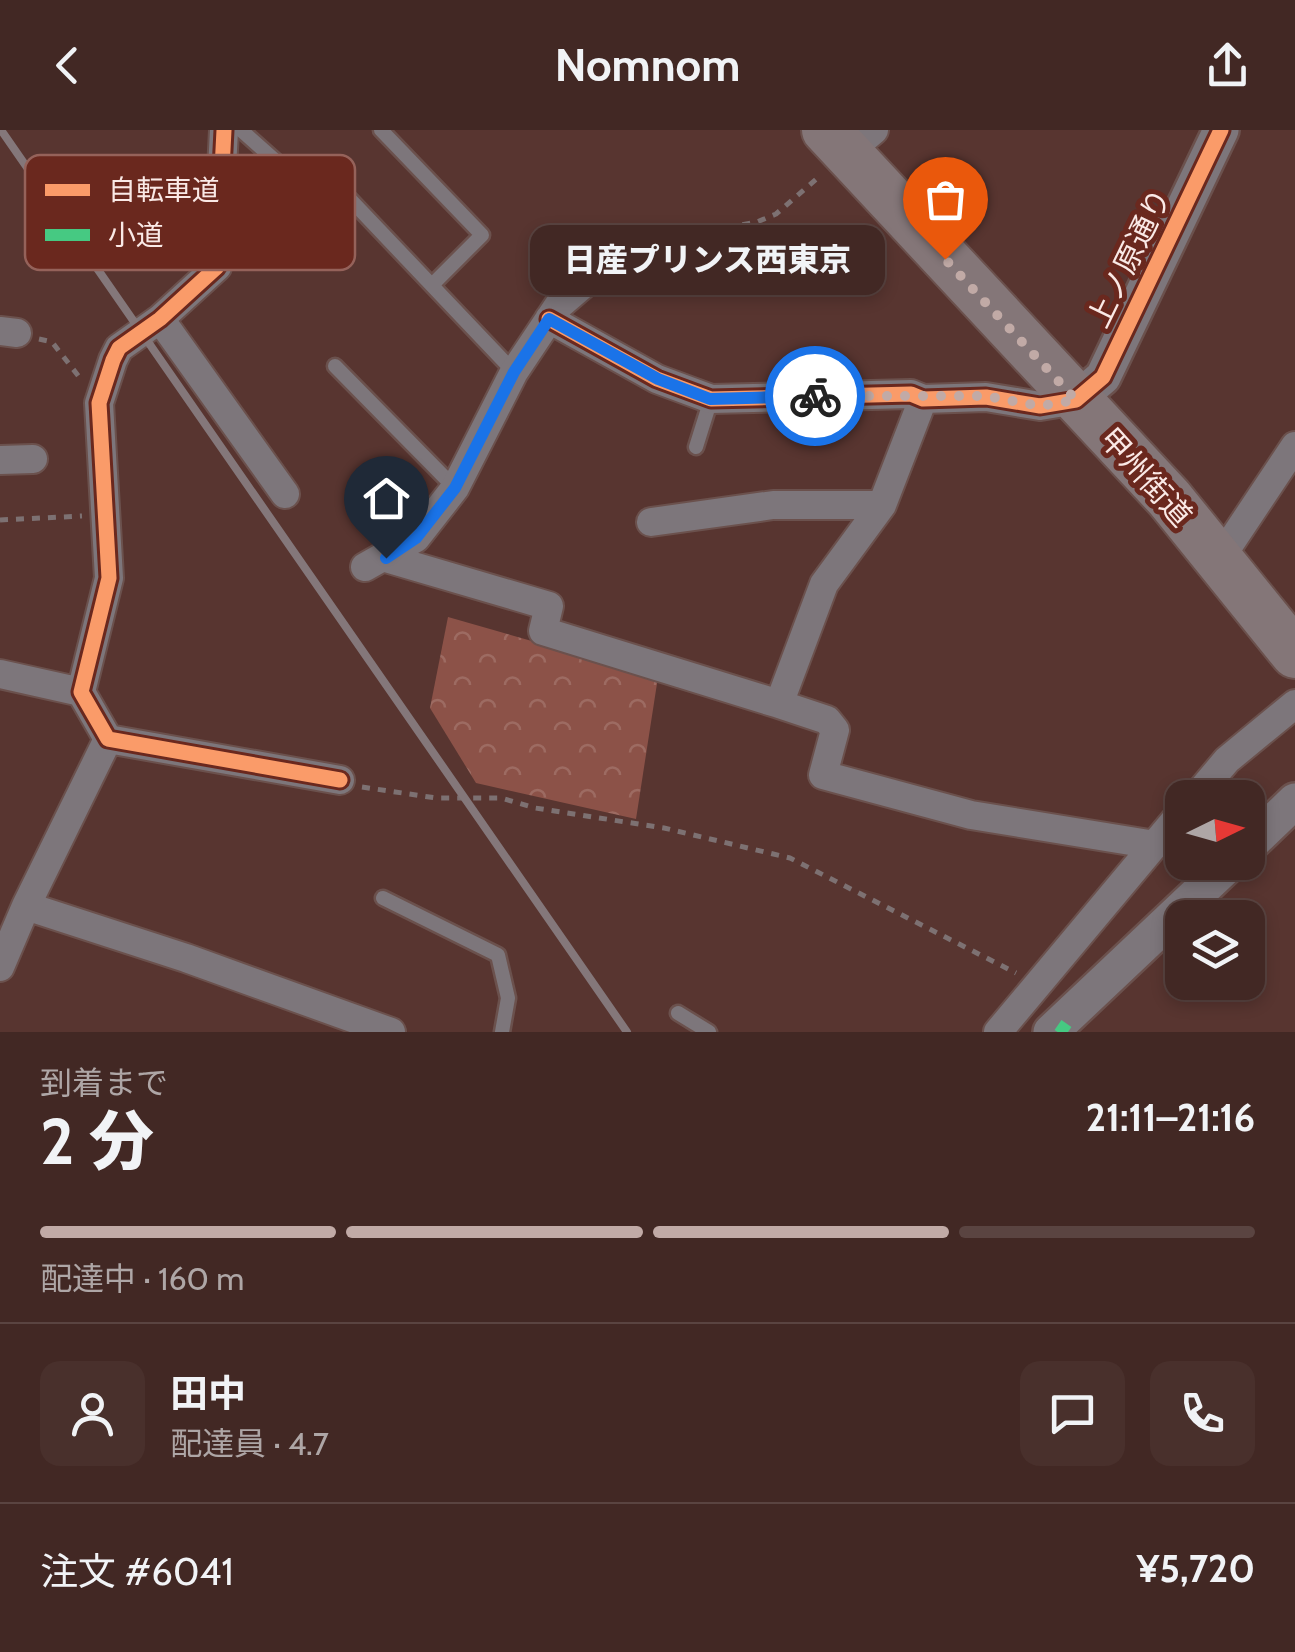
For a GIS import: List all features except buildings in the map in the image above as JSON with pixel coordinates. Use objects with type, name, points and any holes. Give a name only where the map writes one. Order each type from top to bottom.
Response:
[{"type":"highway","name":"甲州街道","points":[[849,138],[1076,400],[1169,498],[1295,654]]},
{"type":"street","points":[[223,155],[224,130]]},
{"type":"street","name":"上ノ原通り","points":[[1076,400],[1103,376],[1221,130]]},
{"type":"street","points":[[108,739],[81,692],[109,578],[99,403],[119,348],[160,318],[213,270]]},
{"type":"street","points":[[586,282],[549,319],[514,372],[455,488],[416,538],[375,562],[549,606],[543,630],[826,720],[835,730],[823,775],[971,815],[1155,845]]},
{"type":"street","points":[[160,318],[285,494]]},
{"type":"street","points":[[549,319],[658,379],[710,399],[911,394],[923,399],[986,396],[1040,406],[1076,400]]},
{"type":"street","points":[[779,704],[824,584],[882,505],[923,399]]},
{"type":"street","points":[[1219,560],[1295,446]]},
{"type":"street","points":[[0,460],[33,458]]},
{"type":"street","points":[[651,522],[772,505],[882,505]]},
{"type":"street","points":[[0,674],[81,692]]},
{"type":"street","points":[[1210,780],[1227,760],[1295,704]]},
{"type":"street","points":[[108,739],[340,780]]},
{"type":"street","points":[[0,966],[108,739]]},
{"type":"street","points":[[1265,830],[1295,801]]},
{"type":"street","points":[[998,1032],[1165,833]]},
{"type":"street","points":[[1051,1032],[1212,880]]},
{"type":"street","points":[[26,906],[186,958],[326,1022],[391,1032]]},
{"type":"lane","points":[[241,130],[269,155]]},
{"type":"lane","points":[[381,130],[482,235],[434,283]]},
{"type":"lane","points":[[355,203],[514,372]]},
{"type":"lane","points":[[334,366],[455,488]]},
{"type":"lane","points":[[696,447],[710,399]]},
{"type":"lane","points":[[383,898],[498,955],[508,998],[502,1032]]},
{"type":"lane","points":[[678,1013],[709,1032]]},
{"type":"path","points":[[586,282],[708,231],[776,214],[849,138]]},
{"type":"path","points":[[8,332],[52,342],[99,403]]},
{"type":"path","points":[[0,520],[106,514]]},
{"type":"path","points":[[340,780],[376,791],[436,798],[501,798],[535,808],[664,828],[790,858],[1039,984]]},
{"type":"green space","points":[[448,617],[658,677],[636,819],[476,783],[430,708]]},
{"type":"railway","points":[[1,130],[25,165]]},
{"type":"railway","points":[[98,270],[627,1032]]},
{"type":"marked path","points":[[1058,1025],[1068,1032]]},
{"type":"cycle path","points":[[223,155],[224,130]]},
{"type":"cycle path","points":[[549,319],[657,379],[711,399],[911,394],[923,399],[986,397],[1040,406],[1076,400],[1103,377],[1221,130]]},
{"type":"cycle path","points":[[214,270],[160,319],[119,348],[99,403],[109,578],[81,692],[108,739],[340,780]]},
{"type":"way so far","points":[[815,396],[986,396],[1040,406],[1076,400],[945,259]]},
{"type":"place","name":"日産プリンス西東京","points":[[945,259]]},
{"type":"route","points":[[386,558],[416,538],[455,488],[514,372],[549,319],[658,379],[710,399],[815,396]]}]
